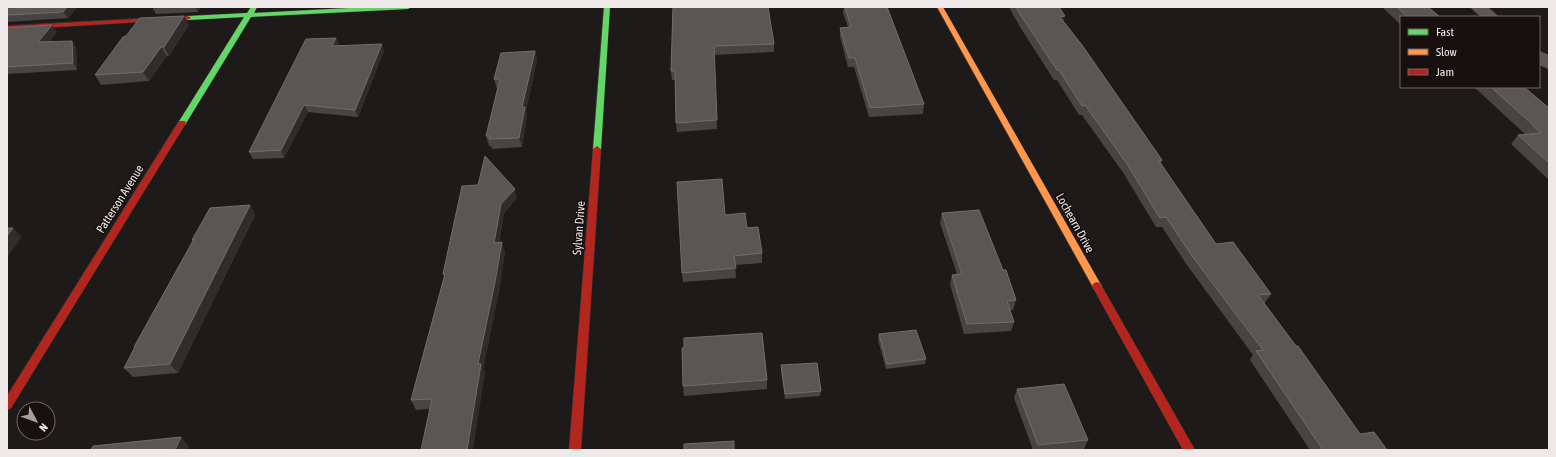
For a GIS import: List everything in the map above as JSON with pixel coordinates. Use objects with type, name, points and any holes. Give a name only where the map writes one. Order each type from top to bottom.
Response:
[{"type":"street","name":"Patterson Avenue","points":[[7,404],[254,7]]},
{"type":"street","points":[[7,28],[408,7]]},
{"type":"street","name":"Sylvan Drive","points":[[575,450],[607,7]]},
{"type":"street","name":"Lochearn Drive","points":[[940,7],[1189,450]]},
{"type":"street","points":[[1478,7],[1489,16]]},
{"type":"street","points":[[1540,57],[1549,64]]},
{"type":"building","points":[[7,7],[67,7],[63,12],[7,15]]},
{"type":"building","points":[[673,7],[768,7],[774,44],[714,46],[717,120],[676,123],[675,71],[671,71]]},
{"type":"building","points":[[845,7],[887,7],[924,104],[870,108],[855,58],[849,58],[840,28],[851,27]]},
{"type":"building","points":[[1016,7],[1059,7],[1065,16],[1060,17],[1082,45],[1162,160],[1159,161],[1216,244],[1233,242],[1271,294],[1258,295],[1296,346],[1298,346],[1360,434],[1374,432],[1387,450],[1323,450],[1256,351],[1263,350],[1192,256],[1166,217],[1160,218],[1127,164],[1085,105],[1082,106]]},
{"type":"building","points":[[1397,7],[1428,7],[1439,16],[1406,16]]},
{"type":"building","points":[[184,16],[164,47],[161,47],[143,72],[95,75],[123,37],[126,36],[140,18]]},
{"type":"building","points":[[52,25],[38,42],[72,41],[73,63],[7,67],[7,28]]},
{"type":"building","points":[[336,38],[332,46],[382,44],[355,110],[304,105],[281,150],[249,152],[306,39]]},
{"type":"building","points":[[535,51],[522,107],[525,107],[519,138],[489,139],[490,136],[486,136],[500,79],[494,79],[501,53]]},
{"type":"building","points":[[1492,88],[1525,88],[1549,108],[1549,163],[1518,135],[1541,133]]},
{"type":"building","points":[[485,156],[515,189],[501,204],[494,243],[502,242],[478,364],[481,364],[467,450],[421,450],[432,399],[411,400],[445,274],[443,274],[462,186],[478,185]]},
{"type":"building","points":[[722,179],[725,215],[745,213],[747,228],[758,227],[762,253],[734,256],[736,268],[682,273],[677,182]]},
{"type":"building","points":[[250,205],[170,364],[124,368],[210,208]]},
{"type":"building","points":[[979,210],[1003,270],[1006,270],[1016,300],[1007,301],[1014,322],[967,324],[952,275],[962,274],[942,213]]},
{"type":"building","points":[[7,228],[13,228],[7,236]]},
{"type":"building","points":[[916,330],[926,359],[887,364],[879,334]]},
{"type":"building","points":[[762,333],[767,380],[683,386],[682,348],[684,348],[684,338]]},
{"type":"building","points":[[817,363],[821,391],[785,394],[781,365]]},
{"type":"building","points":[[1064,384],[1088,440],[1038,445],[1017,389]]},
{"type":"building","points":[[181,437],[175,450],[91,450],[93,446]]},
{"type":"building","points":[[734,441],[734,450],[684,450],[684,444]]},
{"type":"traffic: fast","points":[[182,123],[254,7]]},
{"type":"traffic: fast","points":[[188,18],[408,7]]},
{"type":"traffic: fast","points":[[597,149],[607,7]]},
{"type":"traffic: slow","points":[[940,7],[1097,286]]},
{"type":"traffic: jam","points":[[7,28],[188,18]]},
{"type":"traffic: jam","points":[[7,405],[182,123]]},
{"type":"traffic: jam","points":[[575,450],[597,149]]},
{"type":"traffic: jam","points":[[1097,286],[1189,450]]}]
